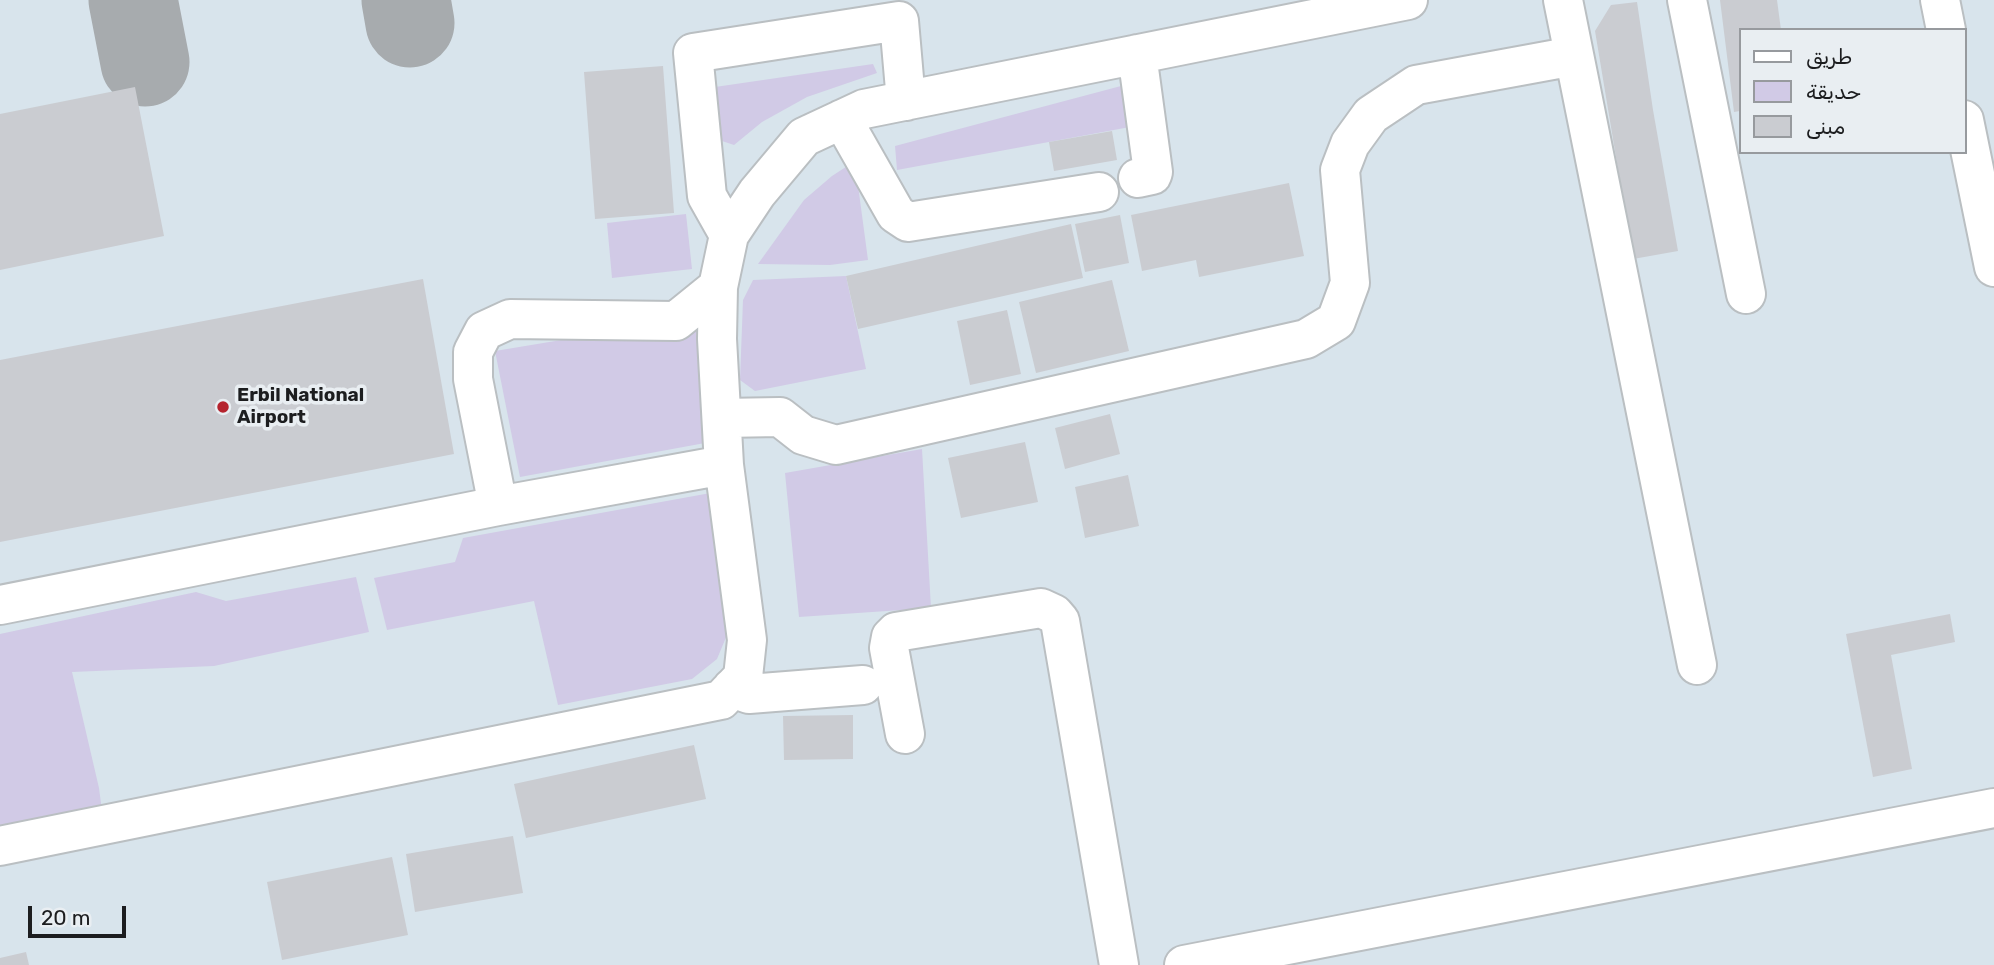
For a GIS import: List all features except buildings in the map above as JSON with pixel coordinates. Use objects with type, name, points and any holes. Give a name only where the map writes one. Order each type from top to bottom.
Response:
[{"type":"street","points":[[0,846],[721,700],[743,677],[747,640],[724,465],[717,339],[718,287],[729,235],[757,193],[804,137],[864,109],[1408,0]]},
{"type":"street","points":[[1563,0],[1696,665]]},
{"type":"street","points":[[1687,0],[1746,294]]},
{"type":"street","points":[[1940,0],[1946,28]]},
{"type":"street","points":[[729,235],[707,196],[693,52],[899,21],[906,101]]},
{"type":"street","points":[[1137,54],[1153,172],[1138,178]]},
{"type":"street","points":[[722,418],[780,417],[803,435],[836,445],[1306,339],[1336,321],[1350,283],[1340,170],[1350,144],[1371,115],[1416,85],[1574,56]]},
{"type":"street","points":[[842,119],[896,214],[908,222],[1099,191]]},
{"type":"street","points":[[1966,130],[1994,267]]},
{"type":"street","points":[[498,506],[473,379],[473,352],[484,331],[510,319],[676,321],[718,287]]},
{"type":"street","points":[[0,605],[498,506],[724,465]]},
{"type":"street","points":[[905,734],[889,648],[891,638],[896,632],[1041,608],[1054,614],[1060,621],[1119,965]]},
{"type":"street","points":[[732,688],[749,694],[863,685]]},
{"type":"street","points":[[1184,965],[1994,808]]},
{"type":"shaded area","points":[[0,0],[1994,0],[1994,965],[0,965]]},
{"type":"green space","points":[[873,64],[877,73],[807,97],[762,122],[734,145],[716,139],[715,87]]},
{"type":"green space","points":[[1121,86],[1130,127],[897,170],[895,146]]},
{"type":"green space","points":[[852,163],[857,178],[868,260],[830,265],[758,264],[804,200]]},
{"type":"green space","points":[[686,214],[692,269],[612,278],[607,223]]},
{"type":"green space","points":[[846,276],[866,369],[755,391],[740,380],[743,300],[753,280]]},
{"type":"green space","points":[[682,320],[699,324],[705,443],[520,477],[495,351]]},
{"type":"green space","points":[[922,449],[931,608],[799,617],[785,473]]},
{"type":"green space","points":[[716,492],[727,635],[717,659],[692,679],[558,705],[534,601],[387,630],[374,578],[455,562],[463,538]]},
{"type":"green space","points":[[356,577],[369,632],[214,666],[72,672],[102,811],[0,830],[0,634],[196,592],[226,601]]},
{"type":"taxiway","points":[[133,0],[145,62]]},
{"type":"taxiway","points":[[406,0],[410,23]]},
{"type":"place","name":"Erbil National Airport","points":[[223,407]]}]
